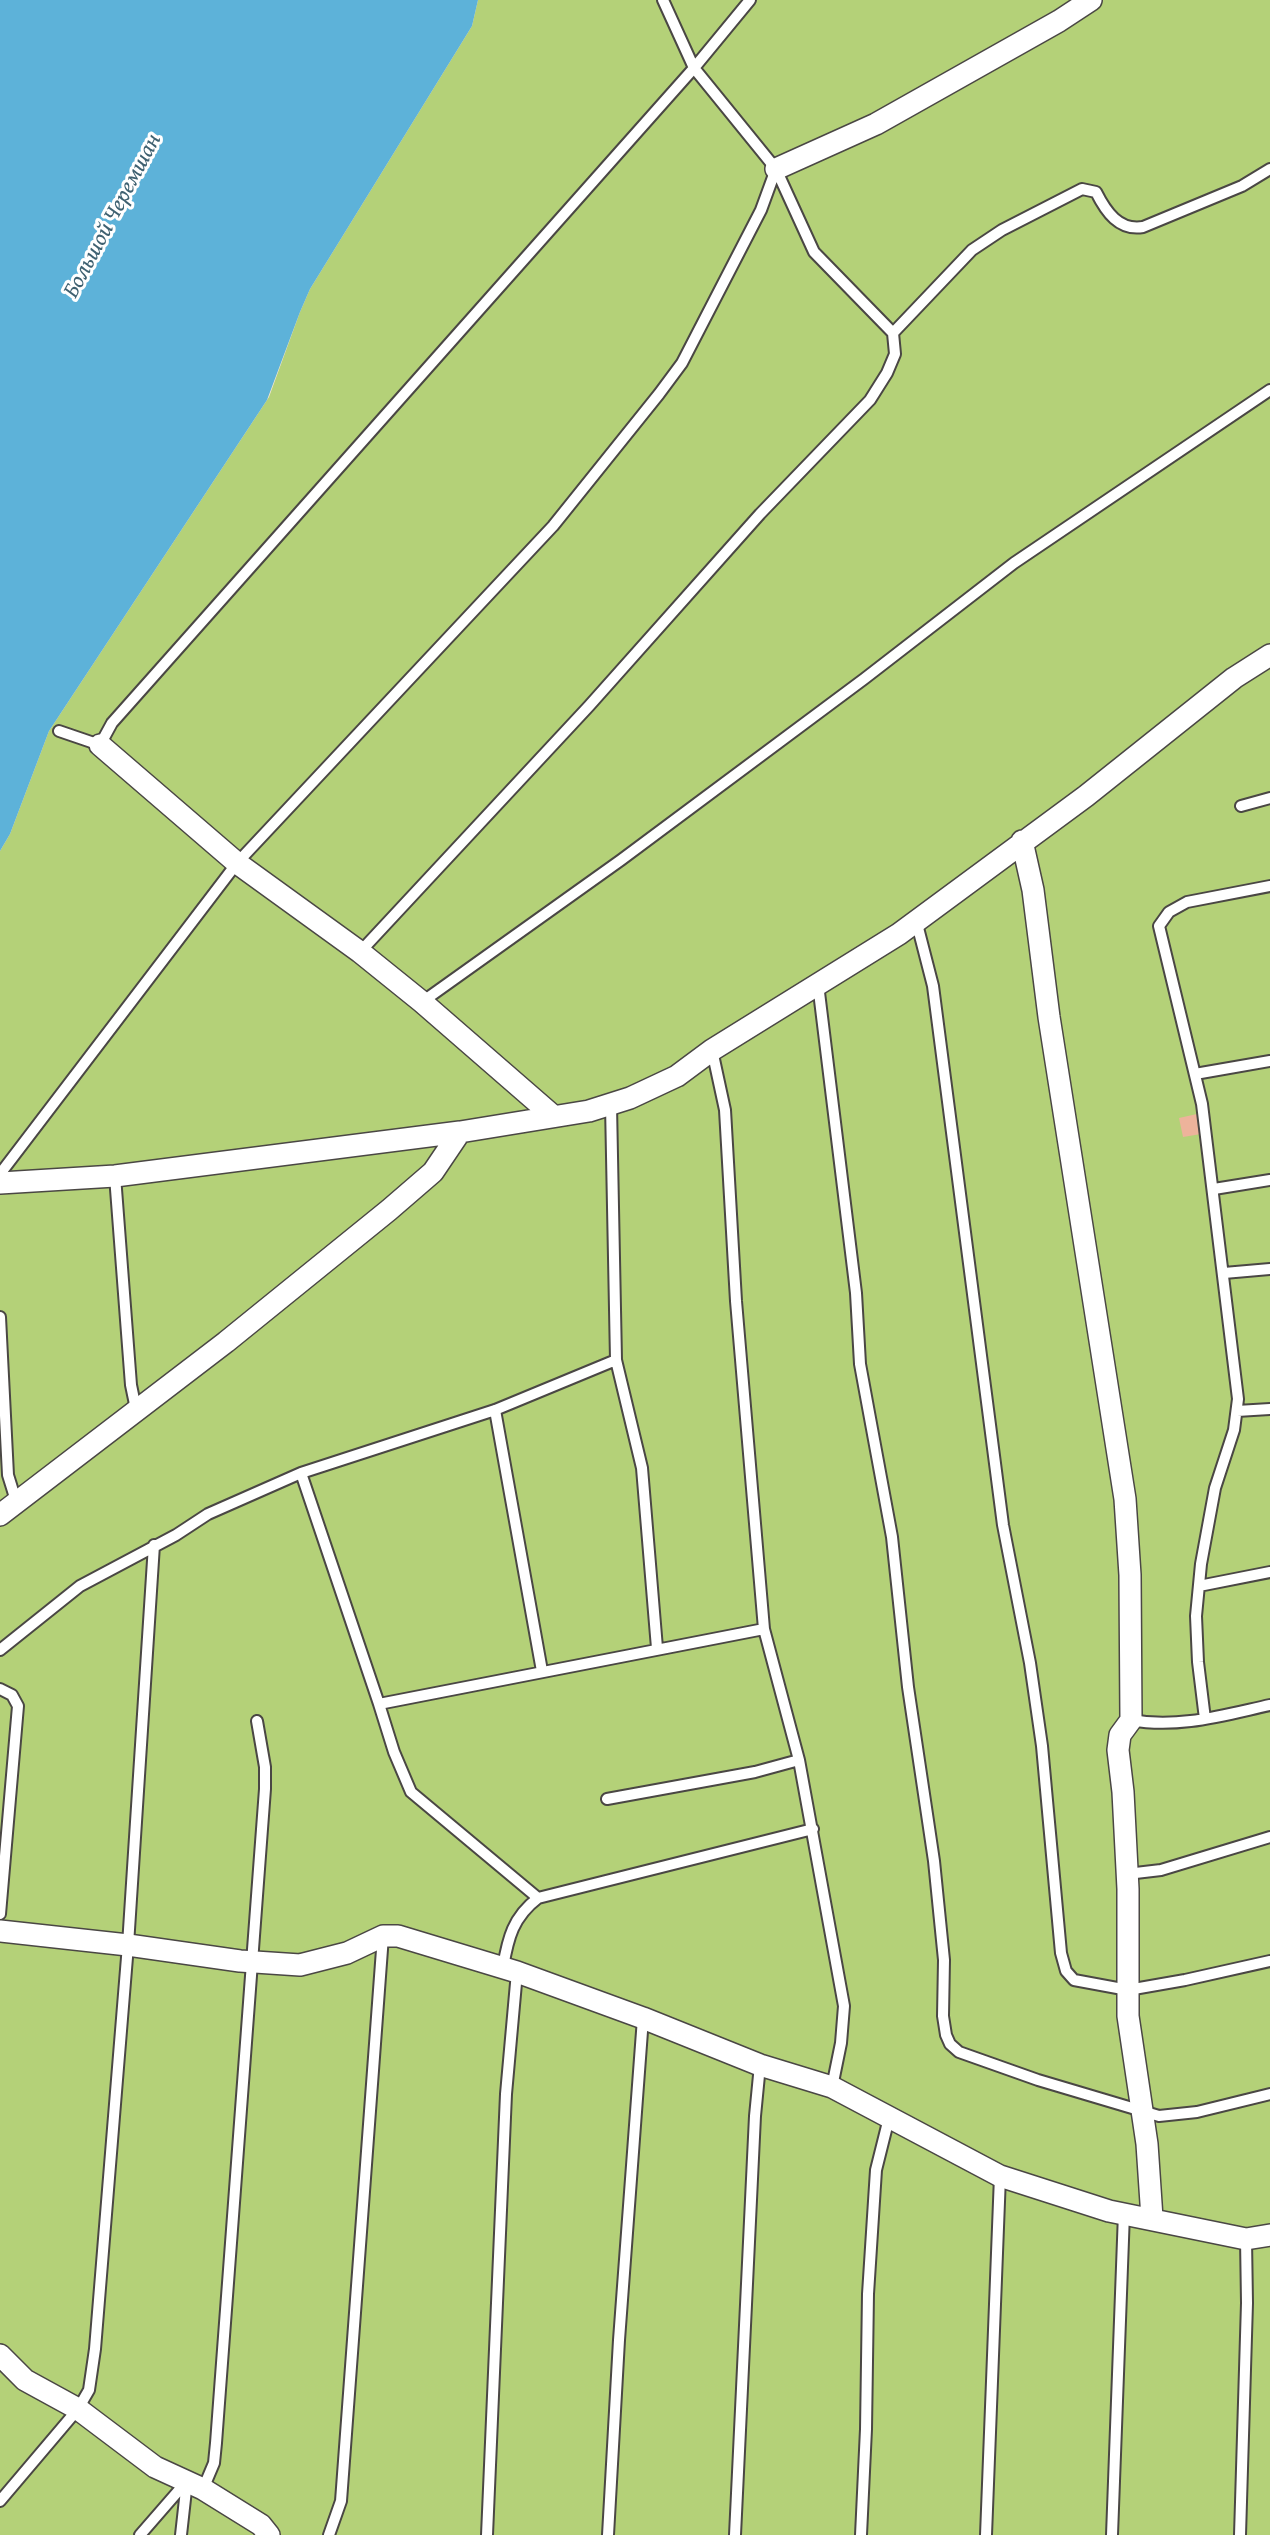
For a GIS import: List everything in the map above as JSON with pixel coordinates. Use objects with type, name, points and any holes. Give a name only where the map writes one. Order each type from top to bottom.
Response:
[{"type":"street","points":[[776,169],[876,124],[1059,21],[1091,0]]},
{"type":"street","points":[[0,1183],[115,1176],[460,1132],[611,1105],[677,1076],[712,1050],[899,934],[1086,796],[1234,678],[1270,655]]},
{"type":"street","points":[[100,745],[237,863],[360,952],[422,1002],[552,1115]]},
{"type":"street","points":[[1022,841],[1033,890],[1049,1017],[1125,1499],[1130,1575],[1131,1720],[1120,1735],[1118,1750],[1127,1874],[1128,2016],[1147,2144],[1153,2218]]},
{"type":"street","points":[[9,1510],[136,1409],[226,1342],[389,1210],[433,1172],[460,1132]]},
{"type":"street","points":[[0,1931],[128,1945],[252,1963],[300,1965],[347,1953],[383,1936],[398,1936],[510,1970],[643,2018],[760,2065],[832,2087],[1000,2176],[1109,2211],[1245,2239],[1270,2235]]},
{"type":"street","points":[[0,2355],[25,2380],[78,2409],[155,2467],[195,2485],[263,2532]]},
{"type":"lane","points":[[360,952],[589,706],[760,514],[870,400],[895,354],[893,333],[814,252],[776,169],[694,68],[663,0]]},
{"type":"lane","points":[[60,731],[100,745],[112,723],[694,68],[750,0]]},
{"type":"lane","points":[[0,1174],[237,863],[553,526],[659,394],[682,363],[761,210],[776,169]]},
{"type":"lane","points":[[893,333],[972,250],[1002,230],[1082,189],[1096,192],[1116,221],[1133,229],[1242,187],[1270,169]]},
{"type":"lane","points":[[422,1002],[621,860],[1014,563],[1270,390]]},
{"type":"lane","points":[[1241,806],[1270,797]]},
{"type":"lane","points":[[1205,1719],[1198,1662],[1196,1616],[1199,1586],[1215,1488],[1234,1430],[1238,1399],[1202,1104],[1159,926],[1169,912],[1187,902],[1270,886]]},
{"type":"lane","points":[[916,920],[933,986],[1003,1525],[1036,1705],[1061,1953],[1066,1971],[1074,1980],[1128,1990],[1270,1961]]},
{"type":"lane","points":[[818,984],[855,1279],[860,1364],[892,1537],[908,1687],[934,1861],[944,1960],[943,2016],[946,2035],[950,2044],[959,2052],[1038,2080],[1159,2116],[1174,2116],[1270,2094]]},
{"type":"lane","points":[[712,1050],[725,1110],[736,1301],[764,1629],[799,1760],[844,2006],[842,2043],[832,2087]]},
{"type":"lane","points":[[1195,1074],[1270,1061]]},
{"type":"lane","points":[[611,1105],[615,1360],[642,1468],[657,1648]]},
{"type":"lane","points":[[115,1176],[131,1385],[136,1409]]},
{"type":"lane","points":[[1214,1189],[1270,1180]]},
{"type":"lane","points":[[1224,1273],[1270,1269]]},
{"type":"lane","points":[[0,1317],[9,1510]]},
{"type":"lane","points":[[0,1650],[80,1586],[176,1535],[208,1514],[301,1473],[495,1410],[615,1360]]},
{"type":"lane","points":[[1237,1411],[1270,1409]]},
{"type":"lane","points":[[495,1410],[542,1671]]},
{"type":"lane","points":[[301,1473],[394,1752],[411,1792],[538,1898]]},
{"type":"lane","points":[[0,2501],[78,2409],[89,2390],[95,2349],[128,1945],[154,1545]]},
{"type":"lane","points":[[1199,1586],[1270,1572]]},
{"type":"lane","points":[[379,1704],[764,1629]]},
{"type":"lane","points":[[0,1689],[12,1695],[18,1706],[0,1914]]},
{"type":"lane","points":[[1131,1720],[1151,1724],[1205,1719],[1270,1705]]},
{"type":"lane","points":[[140,2535],[195,2485],[214,2463],[265,1789],[265,1767],[257,1721]]},
{"type":"lane","points":[[607,1799],[754,1772],[799,1760]]},
{"type":"lane","points":[[487,2535],[513,1924],[525,1908],[538,1898],[813,1829]]},
{"type":"lane","points":[[1127,1874],[1161,1870],[1270,1837]]},
{"type":"lane","points":[[328,2535],[341,2501],[383,1936]]},
{"type":"lane","points":[[608,2535],[620,2326],[643,2018]]},
{"type":"lane","points":[[735,2535],[755,2116],[760,2065]]},
{"type":"lane","points":[[861,2535],[868,2294],[876,2170],[889,2118]]},
{"type":"lane","points":[[986,2535],[1000,2176]]},
{"type":"lane","points":[[1112,2535],[1124,2213]]},
{"type":"lane","points":[[1240,2535],[1247,2303],[1245,2239]]},
{"type":"lane","points":[[181,2535],[195,2485]]},
{"type":"green space","points":[[478,0],[1270,0],[1270,2535],[0,2535],[0,851],[10,834],[49,731],[269,397],[310,289],[472,26]]},
{"type":"water","name":"Большой Черемшан","points":[[0,0],[478,0],[472,26],[310,289],[267,400],[49,731],[10,834],[0,851]]},
{"type":"building","points":[[1197,1114],[1201,1134],[1183,1137],[1179,1118]]}]
